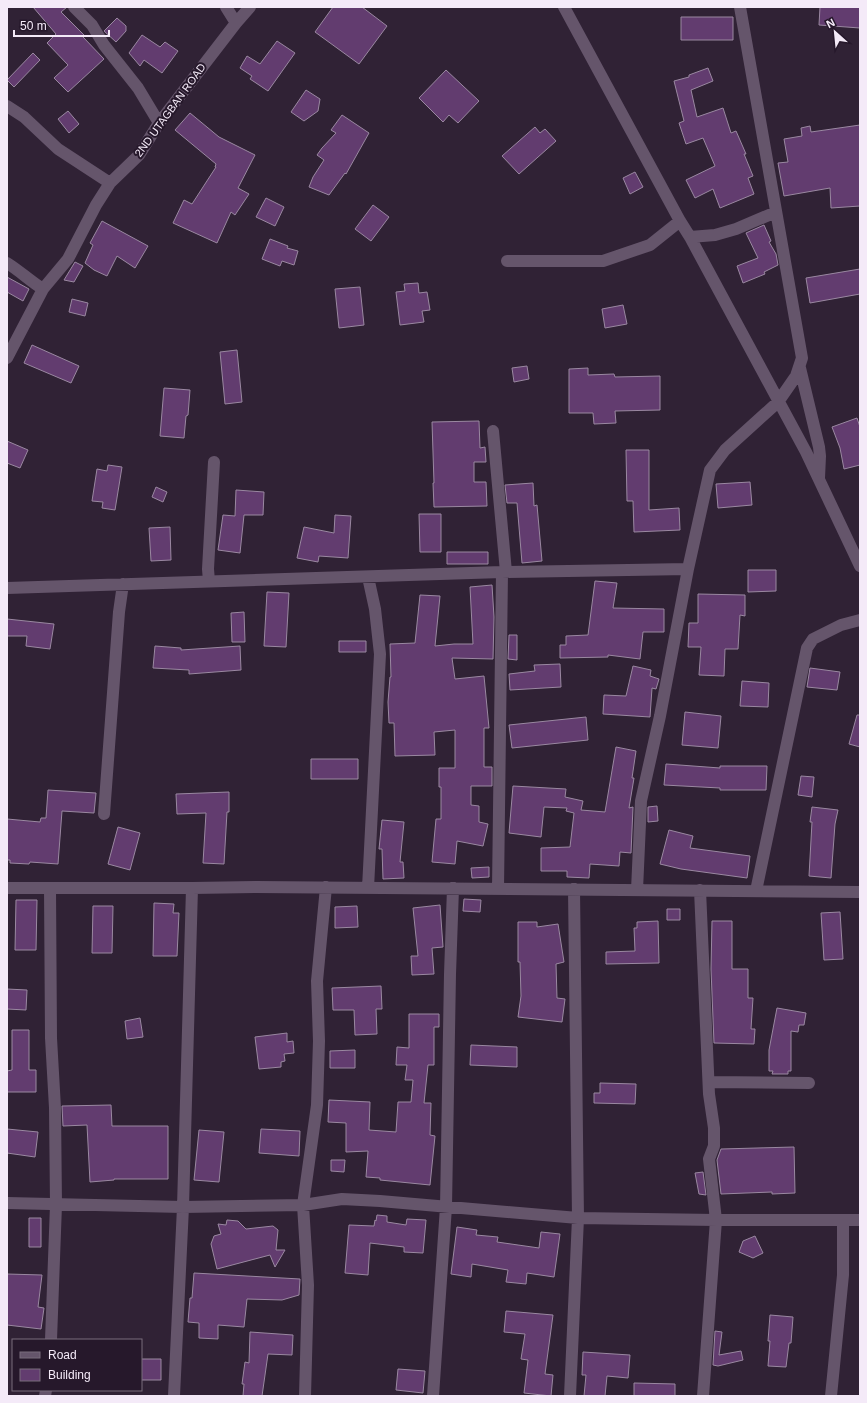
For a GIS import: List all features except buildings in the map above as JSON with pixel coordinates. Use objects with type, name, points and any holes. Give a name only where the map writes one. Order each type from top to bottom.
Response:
[{"type":"street","points":[[74,7],[92,26],[104,45],[138,88],[159,123]]},
{"type":"street","points":[[226,7],[236,23]]},
{"type":"street","name":"2ND UTAGBAN ROAD","points":[[7,358],[43,289],[68,259],[96,205],[110,182],[139,155],[159,123],[250,7]]},
{"type":"street","points":[[564,7],[806,452],[860,566]]},
{"type":"street","points":[[637,890],[641,801],[660,716],[688,569],[710,470],[725,450],[778,402],[790,387],[800,368],[802,358],[740,7]]},
{"type":"street","points":[[7,106],[24,117],[58,148],[110,182]]},
{"type":"street","points":[[690,237],[714,235],[736,229],[776,212]]},
{"type":"street","points":[[507,261],[603,261],[650,245],[680,221]]},
{"type":"street","points":[[7,264],[18,270],[30,281],[43,289]]},
{"type":"street","points":[[800,368],[820,456],[819,481]]},
{"type":"street","points":[[493,431],[504,572],[498,889]]},
{"type":"street","points":[[209,581],[208,569],[214,462]]},
{"type":"street","points":[[7,588],[504,572],[688,569]]},
{"type":"street","points":[[368,577],[380,654],[368,888]]},
{"type":"street","points":[[104,814],[119,612],[123,584]]},
{"type":"street","points":[[756,891],[807,648],[813,639],[841,625],[860,620]]},
{"type":"street","points":[[305,1396],[308,1285],[303,1205],[317,1105],[319,1041],[317,981],[326,887]]},
{"type":"street","points":[[7,888],[326,887],[860,892]]},
{"type":"street","points":[[50,888],[51,1038],[56,1205],[51,1339]]},
{"type":"street","points":[[174,1396],[183,1207],[192,888]]},
{"type":"street","points":[[433,1396],[446,1207],[453,888]]},
{"type":"street","points":[[570,1396],[578,1218],[574,889]]},
{"type":"street","points":[[700,890],[709,1082],[714,1146],[709,1159],[716,1220],[703,1396]]},
{"type":"street","points":[[709,1082],[809,1083]]},
{"type":"street","points":[[7,1203],[183,1207],[303,1205],[342,1199],[578,1218],[860,1220]]},
{"type":"street","points":[[831,1396],[843,1275],[844,1220]]}]
